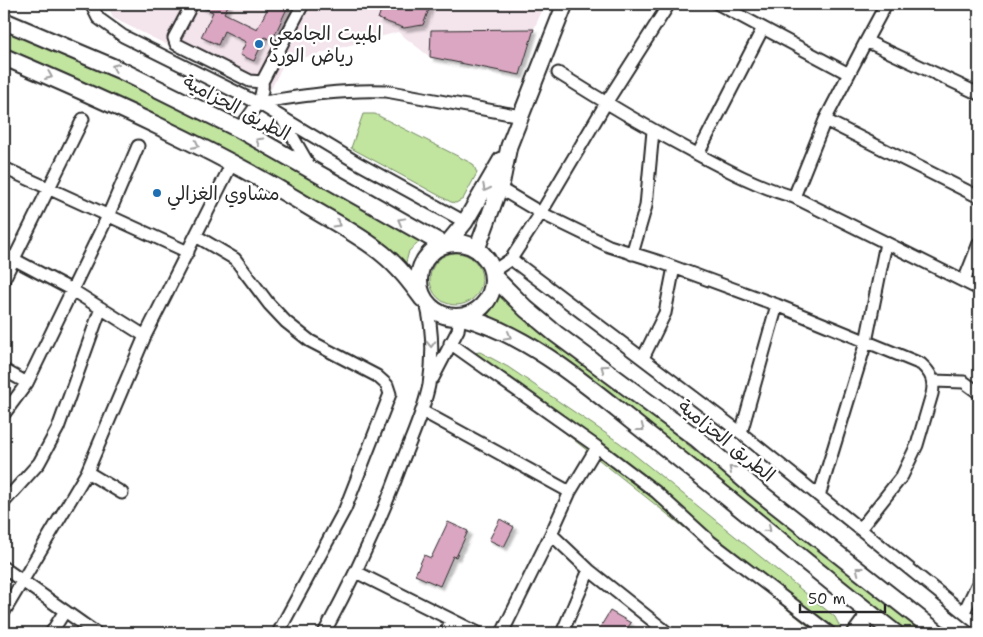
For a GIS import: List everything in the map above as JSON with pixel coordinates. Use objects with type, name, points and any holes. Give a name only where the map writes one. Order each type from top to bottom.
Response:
[{"type":"highway","name":"الطريق الحزامية","points":[[4,21],[122,71],[238,129],[445,244],[467,244],[476,249],[484,256],[492,274],[526,309],[556,334],[696,438],[754,488],[938,633]]},
{"type":"highway","points":[[4,57],[94,95],[232,163],[383,253],[399,268],[424,301],[445,316],[462,317],[495,328],[570,373],[742,508],[863,613],[896,633]]},
{"type":"highway","points":[[424,301],[418,283],[420,267],[434,250],[445,244]]},
{"type":"highway","points":[[462,317],[474,313],[489,297],[492,274]]},
{"type":"main road","points":[[476,249],[499,188],[510,146],[565,4]]},
{"type":"main road","points":[[445,244],[465,222],[510,146]]},
{"type":"street","points":[[91,4],[98,18],[123,36],[258,103],[282,119],[465,222]]},
{"type":"street","points":[[192,4],[174,38],[176,44],[250,82],[262,82]]},
{"type":"street","points":[[238,129],[258,103],[263,88],[262,82],[302,4]]},
{"type":"street","points":[[492,274],[511,259],[669,4]]},
{"type":"street","points":[[718,4],[849,74]]},
{"type":"street","points":[[794,197],[825,120],[886,4]]},
{"type":"street","points":[[698,154],[763,28]]},
{"type":"street","points":[[866,41],[979,94]]},
{"type":"street","points":[[558,73],[653,131],[764,188],[794,197],[979,289]]},
{"type":"street","points":[[258,103],[335,91],[386,91],[521,116]]},
{"type":"street","points":[[4,278],[9,257],[48,188],[83,119]]},
{"type":"street","points":[[282,119],[312,171]]},
{"type":"street","points":[[825,120],[979,197]]},
{"type":"street","points":[[632,254],[646,206],[653,131]]},
{"type":"street","points":[[4,414],[26,383],[108,216],[138,146]]},
{"type":"street","points":[[4,612],[87,472],[145,336],[232,163]]},
{"type":"street","points":[[4,168],[188,252]]},
{"type":"street","points":[[499,188],[541,213],[586,236],[777,305],[921,364],[930,372],[933,381],[932,394],[911,459],[894,489],[860,529]]},
{"type":"street","points":[[196,236],[235,258],[269,304],[286,322],[310,341],[377,376],[386,385],[390,394],[345,509],[278,633]]},
{"type":"street","points":[[820,496],[866,342],[886,243]]},
{"type":"street","points":[[964,281],[979,243]]},
{"type":"street","points":[[9,257],[72,290],[145,336]]},
{"type":"street","points":[[511,259],[741,434],[979,625]]},
{"type":"street","points":[[643,358],[665,313],[674,268]]},
{"type":"street","points":[[324,633],[356,572],[393,490],[422,411],[428,386],[432,349],[430,319],[424,301]]},
{"type":"street","points":[[741,434],[777,305]]},
{"type":"street","points":[[4,502],[39,463],[58,428],[101,308]]},
{"type":"street","points":[[428,386],[458,330],[462,317]]},
{"type":"street","points":[[450,343],[543,406],[656,492],[711,542],[830,633]]},
{"type":"street","points":[[4,370],[26,383]]},
{"type":"street","points":[[933,381],[964,382],[979,393]]},
{"type":"street","points":[[422,411],[570,492]]},
{"type":"street","points":[[502,633],[570,492],[597,447]]},
{"type":"street","points":[[87,472],[122,493]]},
{"type":"street","points":[[551,534],[589,570],[668,633]]},
{"type":"street","points":[[4,568],[96,633]]},
{"type":"street","points":[[562,633],[589,570]]},
{"type":"street","points":[[356,572],[478,633]]},
{"type":"street","points":[[964,612],[979,581]]},
{"type":"street","points":[[51,633],[65,611]]},
{"type":"street","points":[[853,633],[863,613]]},
{"type":"street","points":[[863,613],[864,633]]},
{"type":"street","points":[[446,633],[451,620]]},
{"type":"shaded area","name":"المبيت الجامعي رياض الورد","points":[[114,4],[545,4],[534,29],[431,30],[430,57],[398,32],[284,63],[271,89],[254,88],[113,18],[110,10]]},
{"type":"green space","points":[[4,29],[93,67],[180,108],[353,202],[424,238],[409,251],[405,266],[388,251],[4,51]]},
{"type":"green space","points":[[363,114],[375,114],[473,164],[477,173],[463,199],[456,203],[451,202],[351,148]]},
{"type":"green space","points":[[451,253],[461,253],[475,260],[482,274],[482,284],[475,298],[461,305],[451,305],[441,301],[434,294],[430,284],[430,274],[434,264],[441,257]]},
{"type":"green space","points":[[500,293],[750,495],[925,633],[909,633],[743,502],[487,317]]},
{"type":"green space","points":[[480,352],[508,367],[620,443],[835,617],[841,629],[837,633],[817,633],[564,432],[458,355]]},
{"type":"building","points":[[199,4],[229,4],[224,13],[257,29],[270,4],[289,4],[272,41],[265,37],[254,61],[240,55],[246,42],[224,31],[218,45],[201,37],[213,12],[199,6]]},
{"type":"building","points":[[383,4],[402,8],[403,4],[431,4],[423,25],[404,28],[378,19]]},
{"type":"building","points":[[534,29],[520,75],[430,57],[431,30]]},
{"type":"building","points":[[500,519],[514,527],[504,547],[489,540]]},
{"type":"building","points":[[448,522],[468,531],[456,557],[453,556],[440,586],[415,575],[424,555],[431,558]]},
{"type":"building","points":[[610,611],[631,623],[624,633],[606,633],[599,629]]},
{"type":"place","name":"المبيت الجامعي رياض الورد","points":[[259,44]]},
{"type":"place","name":"مشاوي الغزالي","points":[[157,193]]}]
